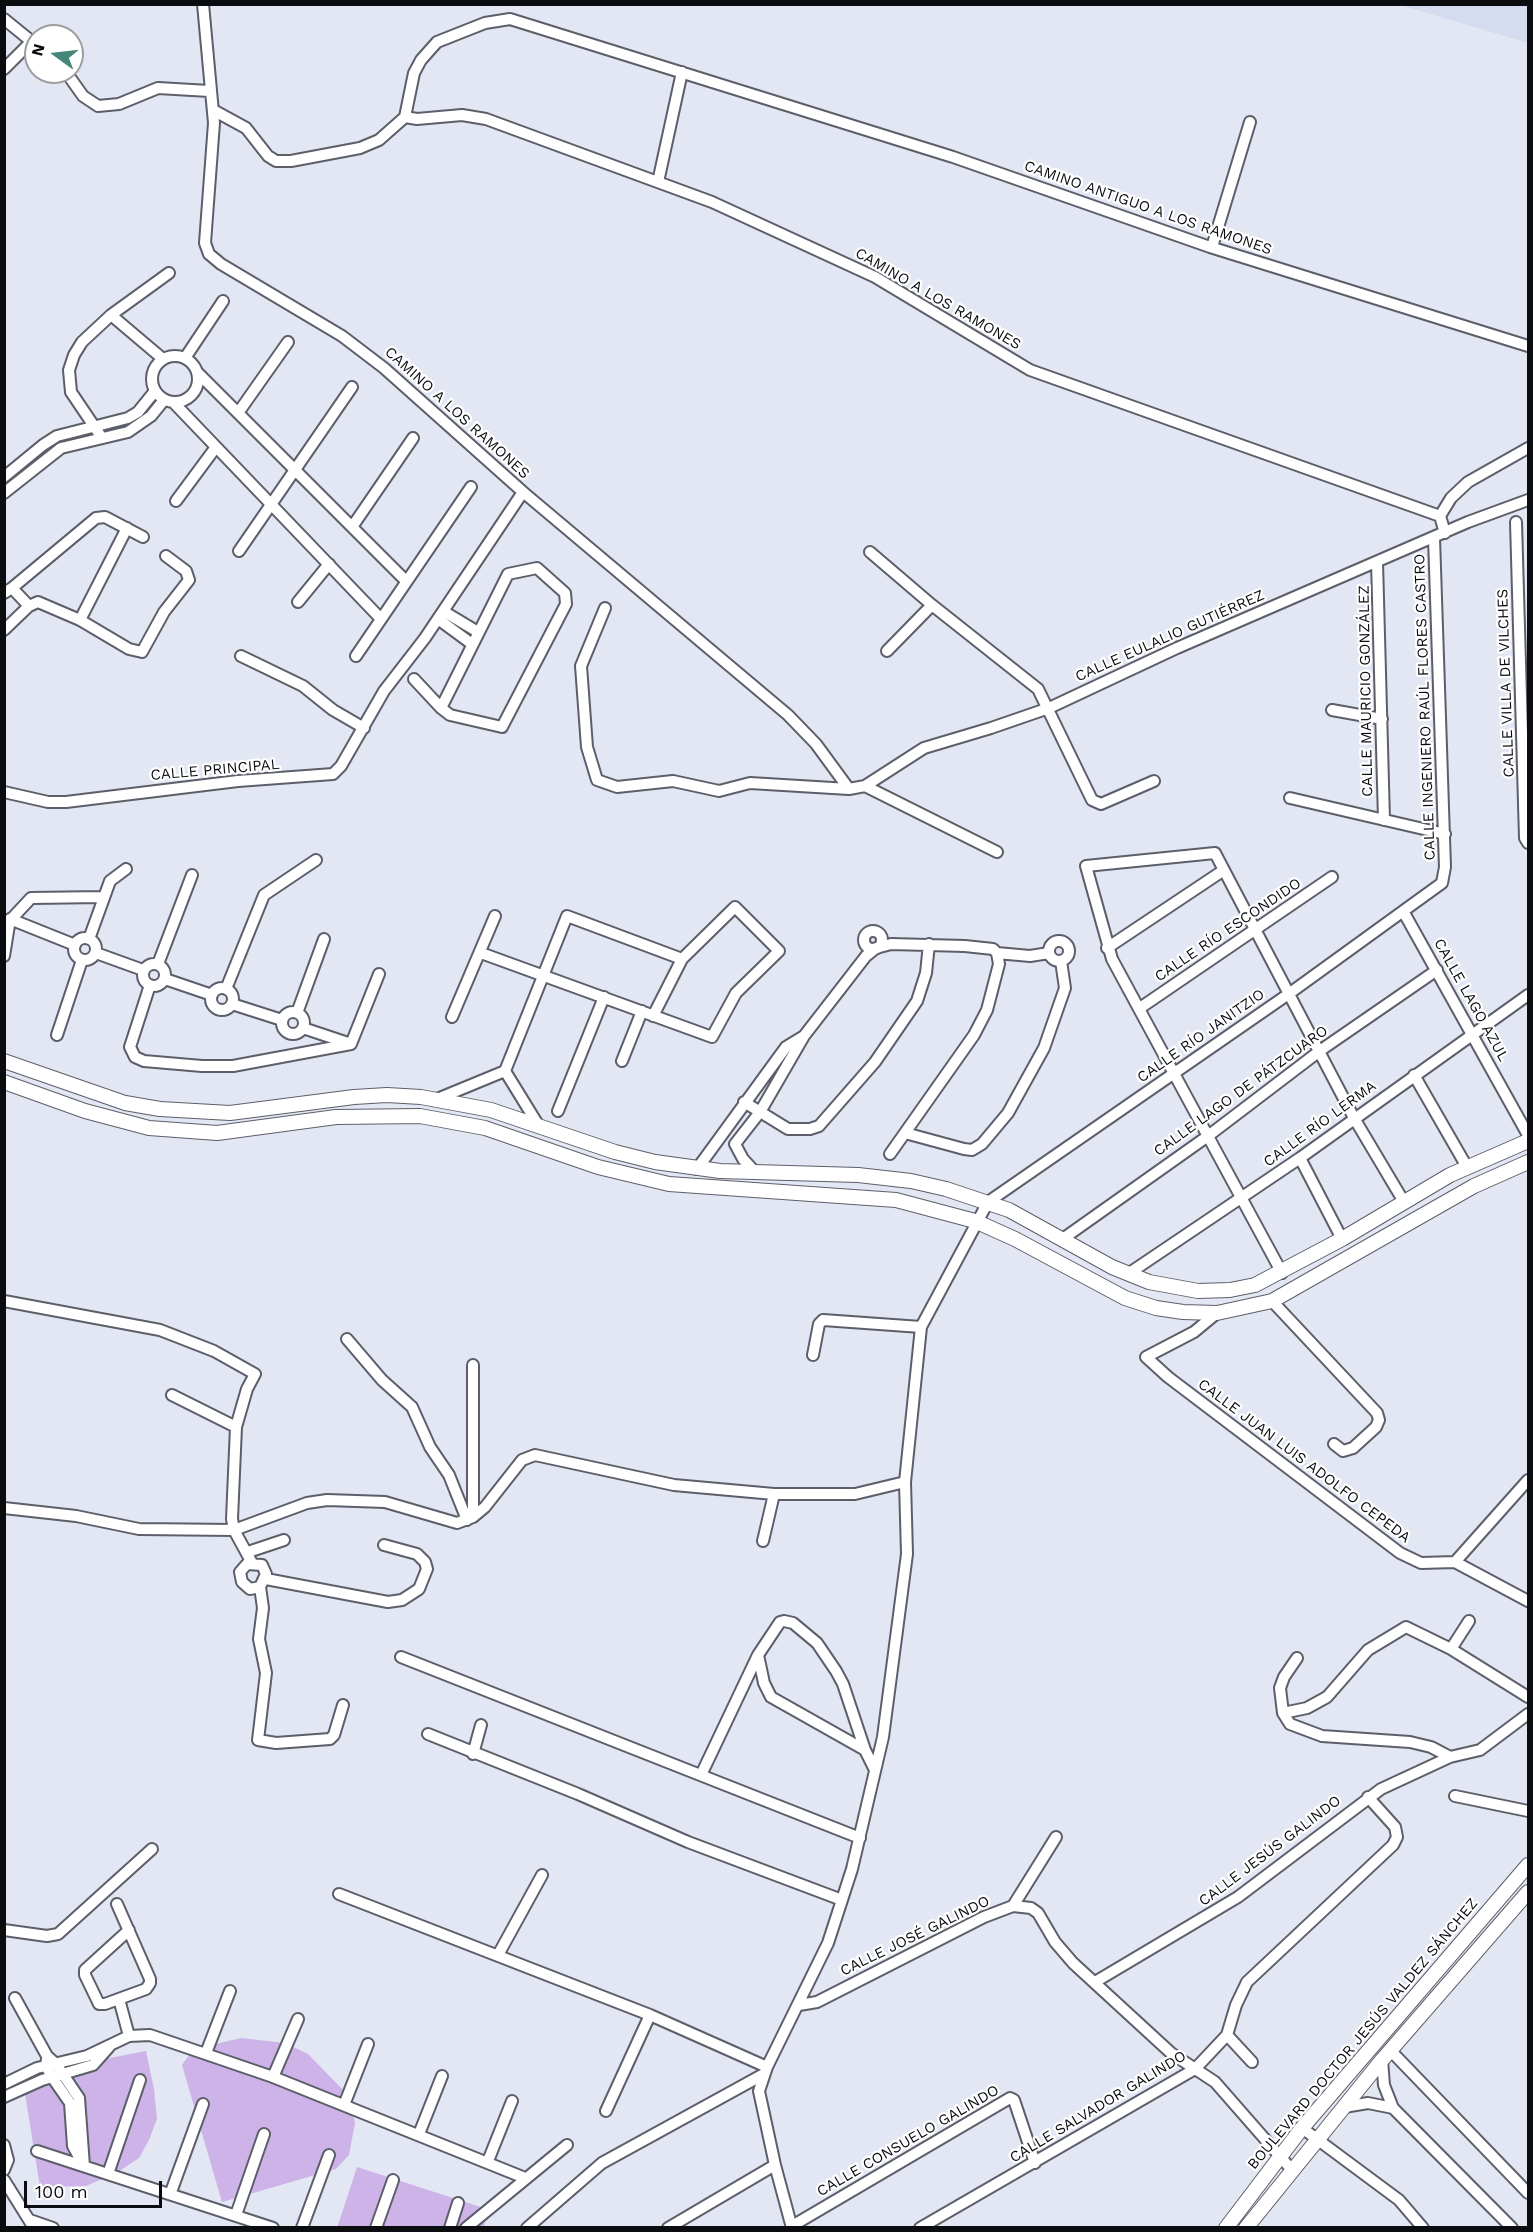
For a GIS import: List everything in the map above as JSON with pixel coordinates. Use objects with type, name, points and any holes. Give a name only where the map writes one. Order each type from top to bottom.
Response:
[{"type":"main road","points":[[4,1061],[125,1103],[192,1113],[230,1113],[387,1095],[463,1103],[537,1124],[615,1152],[696,1168],[884,1177],[946,1189],[988,1202],[1064,1238],[1128,1274],[1149,1282],[1198,1291],[1230,1290],[1255,1285],[1282,1273],[1467,1167],[1528,1141]]},
{"type":"main road","points":[[4,1082],[85,1111],[149,1128],[177,1132],[227,1133],[336,1117],[366,1115],[420,1116],[456,1121],[522,1139],[598,1167],[669,1184],[896,1200],[975,1221],[1015,1239],[1125,1298],[1156,1308],[1217,1313],[1272,1301],[1474,1186],[1528,1162]]},
{"type":"main road","name":"BOULEVARD DOCTOR JESÚS VALDEZ SÁNCHEZ","points":[[1226,2228],[1302,2128],[1528,1865]]},
{"type":"main road","name":"BOULEVARD DOCTOR JESÚS VALDEZ SÁNCHEZ","points":[[1246,2228],[1386,2055],[1528,1892]]},
{"type":"street","name":"CAMINO A LOS RAMONES","points":[[203,4],[209,91],[214,123],[205,243],[213,258],[363,350],[524,492],[788,715],[816,744],[849,789]]},
{"type":"street","points":[[4,19],[24,36]]},
{"type":"street","name":"CAMINO ANTIGUO A LOS RAMONES","points":[[405,117],[414,73],[429,50],[445,37],[498,20],[510,19],[953,157],[1212,247],[1528,346]]},
{"type":"street","points":[[4,69],[24,52]]},
{"type":"street","points":[[658,182],[682,72]]},
{"type":"street","points":[[74,84],[83,96],[98,106],[119,104],[158,88],[209,91]]},
{"type":"street","points":[[213,110],[238,122],[268,156],[281,161],[360,148],[379,140],[405,117]]},
{"type":"street","name":"CAMINO A LOS RAMONES","points":[[405,117],[417,119],[462,115],[486,119],[712,202],[851,264],[1030,370],[1440,516]]},
{"type":"street","points":[[1212,247],[1250,122]]},
{"type":"street","points":[[102,438],[72,392],[69,370],[82,342],[111,315],[169,273]]},
{"type":"street","points":[[185,358],[223,301]]},
{"type":"street","points":[[111,315],[163,359]]},
{"type":"street","points":[[238,413],[288,342]]},
{"type":"street","points":[[381,619],[216,447],[169,401],[155,391],[152,373],[163,359],[170,356],[185,358],[193,364],[198,373],[406,581]]},
{"type":"street","points":[[4,494],[62,448],[139,426],[169,401],[185,400],[193,394],[198,384],[198,373]]},
{"type":"street","points":[[239,551],[352,387]]},
{"type":"street","points":[[4,477],[57,436],[128,418],[138,411],[155,391]]},
{"type":"street","points":[[351,527],[413,438]]},
{"type":"street","points":[[176,501],[216,447]]},
{"type":"street","points":[[1445,533],[1440,516],[1451,498],[1468,482],[1528,448]]},
{"type":"street","points":[[356,656],[471,487]]},
{"type":"street","name":"CALLE PRINCIPAL","points":[[4,792],[48,802],[66,802],[238,781],[333,774],[341,766],[384,691],[441,615],[524,492]]},
{"type":"street","points":[[1377,562],[1528,500]]},
{"type":"street","points":[[29,606],[8,590],[96,518],[105,517],[143,537]]},
{"type":"street","name":"CALLE VILLA DE VILCHES","points":[[1516,522],[1523,588],[1525,838],[1528,843]]},
{"type":"street","points":[[80,621],[127,528]]},
{"type":"street","name":"CALLE INGENIERO RAÚL FLORES CASTRO","points":[[1434,538],[1444,876]]},
{"type":"street","points":[[870,552],[932,605],[1031,682],[1049,708],[1092,800],[1101,804],[1154,782]]},
{"type":"street","points":[[4,630],[35,602],[42,603],[80,621],[129,649],[136,652],[145,650],[164,612],[187,586],[189,580],[186,571],[166,556]]},
{"type":"street","name":"CALLE EULALIO GUTIÉRREZ","points":[[865,786],[924,748],[1049,708],[1126,670],[1377,562]]},
{"type":"street","name":"CALLE MAURICIO GONZÁLEZ","points":[[1377,562],[1384,820]]},
{"type":"street","points":[[298,602],[329,564]]},
{"type":"street","points":[[414,679],[441,708],[450,715],[502,727],[567,597],[537,568],[508,574],[441,708]]},
{"type":"street","points":[[887,651],[932,605]]},
{"type":"street","points":[[605,608],[581,666],[587,747],[597,780],[616,787],[674,782],[719,791],[750,783],[849,789],[865,786],[997,852]]},
{"type":"street","points":[[441,615],[478,632]]},
{"type":"street","points":[[441,615],[472,644]]},
{"type":"street","points":[[241,656],[303,686],[333,710],[364,728]]},
{"type":"street","points":[[1332,710],[1382,719]]},
{"type":"street","points":[[1290,798],[1444,834]]},
{"type":"street","points":[[1282,1273],[1107,948],[1086,866],[1215,853],[1321,1050],[1354,1118],[1404,1202]]},
{"type":"street","points":[[226,989],[264,895],[316,860]]},
{"type":"street","points":[[88,939],[113,877],[126,869]]},
{"type":"street","points":[[1107,948],[1224,870]]},
{"type":"street","points":[[158,964],[192,874]]},
{"type":"street","name":"CALLE RÍO JANITZIO","points":[[921,1327],[975,1221],[988,1202],[1440,886],[1444,876]]},
{"type":"street","name":"CALLE RÍO ESCONDIDO","points":[[1140,1008],[1332,877]]},
{"type":"street","points":[[4,956],[8,923],[31,898],[103,897]]},
{"type":"street","points":[[481,953],[642,1011],[653,1016],[712,1037],[736,993],[779,951],[735,908],[682,958],[653,1016]]},
{"type":"street","name":"CALLE LAGO AZUL","points":[[1403,911],[1528,1135]]},
{"type":"street","points":[[452,1017],[495,916]]},
{"type":"street","points":[[437,1100],[505,1071],[567,916],[682,958]]},
{"type":"street","points":[[8,923],[75,945]]},
{"type":"street","points":[[80,939],[88,939],[94,943],[96,953],[90,959],[82,960],[75,954],[75,945],[80,939]]},
{"type":"street","points":[[297,1013],[324,939]]},
{"type":"street","points":[[1055,942],[1065,943],[1069,951],[1067,957],[1061,961],[1055,960],[1049,953],[1050,946],[1055,942]]},
{"type":"street","points":[[735,1144],[760,1112],[804,1035],[866,956],[876,948],[891,944],[929,944],[993,949],[997,953],[999,964],[982,1018],[974,1035],[890,1154]]},
{"type":"street","points":[[744,1102],[788,1129],[799,1130],[819,1126],[833,1113],[875,1062],[917,1001],[926,973],[929,944]]},
{"type":"street","points":[[96,953],[144,970]]},
{"type":"street","points":[[997,953],[1030,956],[1049,953]]},
{"type":"street","points":[[57,1035],[82,960]]},
{"type":"street","points":[[905,1133],[964,1149],[972,1150],[982,1144],[1008,1113],[1044,1048],[1065,988],[1061,961]]},
{"type":"street","points":[[150,964],[158,964],[164,970],[165,979],[159,985],[150,985],[144,979],[144,970],[150,964]]},
{"type":"street","name":"CALLE LAGO DE PÁTZCUARO","points":[[1064,1238],[1208,1136],[1321,1050],[1437,970]]},
{"type":"street","points":[[351,1044],[379,974]]},
{"type":"street","points":[[165,979],[212,995]]},
{"type":"street","points":[[150,985],[130,1047],[135,1057],[144,1061],[178,1065],[233,1066],[351,1044]]},
{"type":"street","points":[[219,988],[226,989],[232,993],[232,1004],[227,1009],[219,1010],[211,1003],[212,995],[219,988]]},
{"type":"street","name":"CALLE RÍO LERMA","points":[[1128,1274],[1300,1158],[1528,995]]},
{"type":"street","points":[[558,1110],[603,997]]},
{"type":"street","points":[[232,1004],[282,1020]]},
{"type":"street","points":[[621,1061],[642,1011]]},
{"type":"street","points":[[297,1013],[286,1014],[282,1020],[283,1028],[289,1034],[297,1034],[303,1028]]},
{"type":"street","points":[[297,1013],[302,1018],[303,1028]]},
{"type":"street","points":[[303,1028],[351,1044]]},
{"type":"street","points":[[696,1168],[786,1047],[804,1035]]},
{"type":"street","points":[[505,1071],[537,1124]]},
{"type":"street","points":[[1414,1075],[1467,1167]]},
{"type":"street","points":[[721,1134],[735,1144],[743,1160],[755,1172]]},
{"type":"street","points":[[1300,1158],[1342,1239]]},
{"type":"street","points":[[4,1301],[160,1330],[196,1343],[255,1374],[247,1389],[236,1427],[232,1519],[234,1530],[250,1557],[265,1569],[259,1639],[266,1673],[258,1740],[276,1743],[330,1739],[334,1735],[343,1705]]},
{"type":"street","points":[[1272,1301],[1377,1413],[1379,1420],[1376,1427],[1353,1448],[1343,1451],[1334,1444]]},
{"type":"street","name":"CALLE JUAN LUIS ADOLFO CEPEDA","points":[[1217,1313],[1194,1332],[1146,1357],[1161,1372],[1400,1553],[1421,1563],[1455,1562]]},
{"type":"street","points":[[792,2227],[775,2166],[759,2091],[765,2070],[828,1943],[860,1838],[874,1768],[883,1737],[907,1554],[905,1482],[921,1327],[823,1320],[819,1324],[813,1355]]},
{"type":"street","points":[[347,1339],[382,1380],[412,1407],[430,1447],[449,1475],[470,1519]]},
{"type":"street","points":[[470,1519],[473,1365]]},
{"type":"street","points":[[172,1395],[236,1427]]},
{"type":"street","points":[[4,1508],[75,1516],[139,1529],[234,1530],[317,1500],[385,1502],[448,1522],[470,1519],[485,1507],[522,1460],[531,1456],[674,1485],[774,1494],[855,1494],[905,1482]]},
{"type":"street","points":[[1528,1480],[1455,1562],[1528,1601]]},
{"type":"street","points":[[763,1541],[774,1494]]},
{"type":"street","points":[[284,1540],[250,1557],[243,1567],[242,1582],[250,1588],[263,1583],[388,1602],[402,1600],[419,1589],[427,1569],[425,1562],[417,1554],[384,1545]]},
{"type":"street","points":[[701,1775],[758,1655],[780,1622],[784,1621],[793,1623],[817,1643],[843,1684],[865,1750],[874,1768]]},
{"type":"street","points":[[1451,1649],[1469,1621]]},
{"type":"street","points":[[1283,1713],[1307,1708],[1327,1697],[1368,1650],[1406,1627],[1451,1649],[1528,1697]]},
{"type":"street","points":[[758,1655],[764,1683],[771,1697],[865,1750]]},
{"type":"street","points":[[401,1657],[860,1838]]},
{"type":"street","points":[[1297,1658],[1284,1677],[1280,1688],[1283,1713],[1290,1724],[1322,1736],[1410,1742],[1431,1747],[1450,1756]]},
{"type":"street","name":"CALLE JESÚS GALINDO","points":[[1095,1982],[1230,1902],[1368,1797],[1450,1756],[1480,1750],[1528,1714]]},
{"type":"street","points":[[473,1754],[481,1725]]},
{"type":"street","points":[[428,1734],[473,1754],[578,1794],[688,1842],[842,1900]]},
{"type":"street","points":[[1455,1796],[1528,1811]]},
{"type":"street","name":"CALLE SALVADOR GALINDO","points":[[920,2228],[1195,2069],[1227,2035],[1236,2005],[1247,1982],[1393,1845],[1397,1838],[1395,1827],[1368,1797]]},
{"type":"street","points":[[1013,1906],[1056,1837]]},
{"type":"street","points":[[4,1930],[47,1936],[58,1934],[152,1849]]},
{"type":"street","points":[[498,1955],[542,1875]]},
{"type":"street","points":[[339,1894],[650,2015],[765,2070]]},
{"type":"street","points":[[117,1904],[129,1930],[150,1983],[146,1989],[105,2004],[96,2001],[85,1972],[129,1930]]},
{"type":"street","name":"CALLE JOSÉ GALINDO","points":[[799,2005],[817,2002],[958,1929],[1013,1906],[1026,1907],[1038,1913],[1065,1954],[1171,2053],[1215,2082],[1279,2158],[1292,2170]]},
{"type":"street","points":[[206,2053],[230,1991]]},
{"type":"street","points":[[15,1998],[50,2062],[64,2074],[75,2091],[81,2106],[84,2166]]},
{"type":"street","points":[[119,1999],[129,2036]]},
{"type":"street","points":[[606,2111],[650,2015]]},
{"type":"street","points":[[273,2077],[298,2019]]},
{"type":"street","points":[[8,2089],[50,2062],[76,2061],[129,2036],[139,2034],[161,2037],[273,2077],[488,2161],[525,2178]]},
{"type":"street","points":[[1227,2035],[1252,2062]]},
{"type":"street","points":[[344,2105],[368,2044]]},
{"type":"street","points":[[8,2089],[93,2065],[109,2047]]},
{"type":"street","points":[[1386,2055],[1384,2085],[1393,2108],[1512,2228]]},
{"type":"street","points":[[1386,2055],[1528,2193]]},
{"type":"street","points":[[50,2062],[52,2077],[70,2103],[73,2145],[84,2166]]},
{"type":"street","points":[[527,2228],[602,2163],[765,2070]]},
{"type":"street","points":[[419,2134],[442,2076]]},
{"type":"street","points":[[108,2175],[140,2080]]},
{"type":"street","name":"CALLE CONSUELO GALINDO","points":[[792,2227],[1010,2098],[1014,2100],[1035,2163]]},
{"type":"street","points":[[488,2161],[512,2101]]},
{"type":"street","points":[[1344,2106],[1368,2103],[1393,2108]]},
{"type":"street","points":[[171,2192],[203,2104]]},
{"type":"street","points":[[1302,2128],[1399,2200],[1423,2228]]},
{"type":"street","points":[[236,2215],[264,2134]]},
{"type":"street","points":[[4,2145],[8,2160],[4,2170]]},
{"type":"street","points":[[466,2228],[567,2145]]},
{"type":"street","points":[[37,2151],[108,2175],[171,2192],[273,2228]]},
{"type":"street","points":[[302,2228],[329,2155]]},
{"type":"street","points":[[668,2228],[775,2166]]},
{"type":"street","points":[[4,2180],[32,2224],[53,2228]]},
{"type":"street","points":[[376,2228],[393,2180]]},
{"type":"street","points":[[450,2228],[458,2203]]},
{"type":"shaded area","points":[[1400,5],[1528,5],[1528,43]]},
{"type":"shaded area","points":[[241,2038],[285,2043],[308,2054],[349,2096],[355,2123],[349,2155],[336,2169],[222,2202],[182,2065],[190,2054],[207,2046]]},
{"type":"shaded area","points":[[146,2051],[154,2089],[157,2119],[139,2158],[118,2172],[86,2186],[40,2187],[22,2075]]},
{"type":"shaded area","points":[[357,2167],[487,2209],[484,2227],[337,2228]]}]
